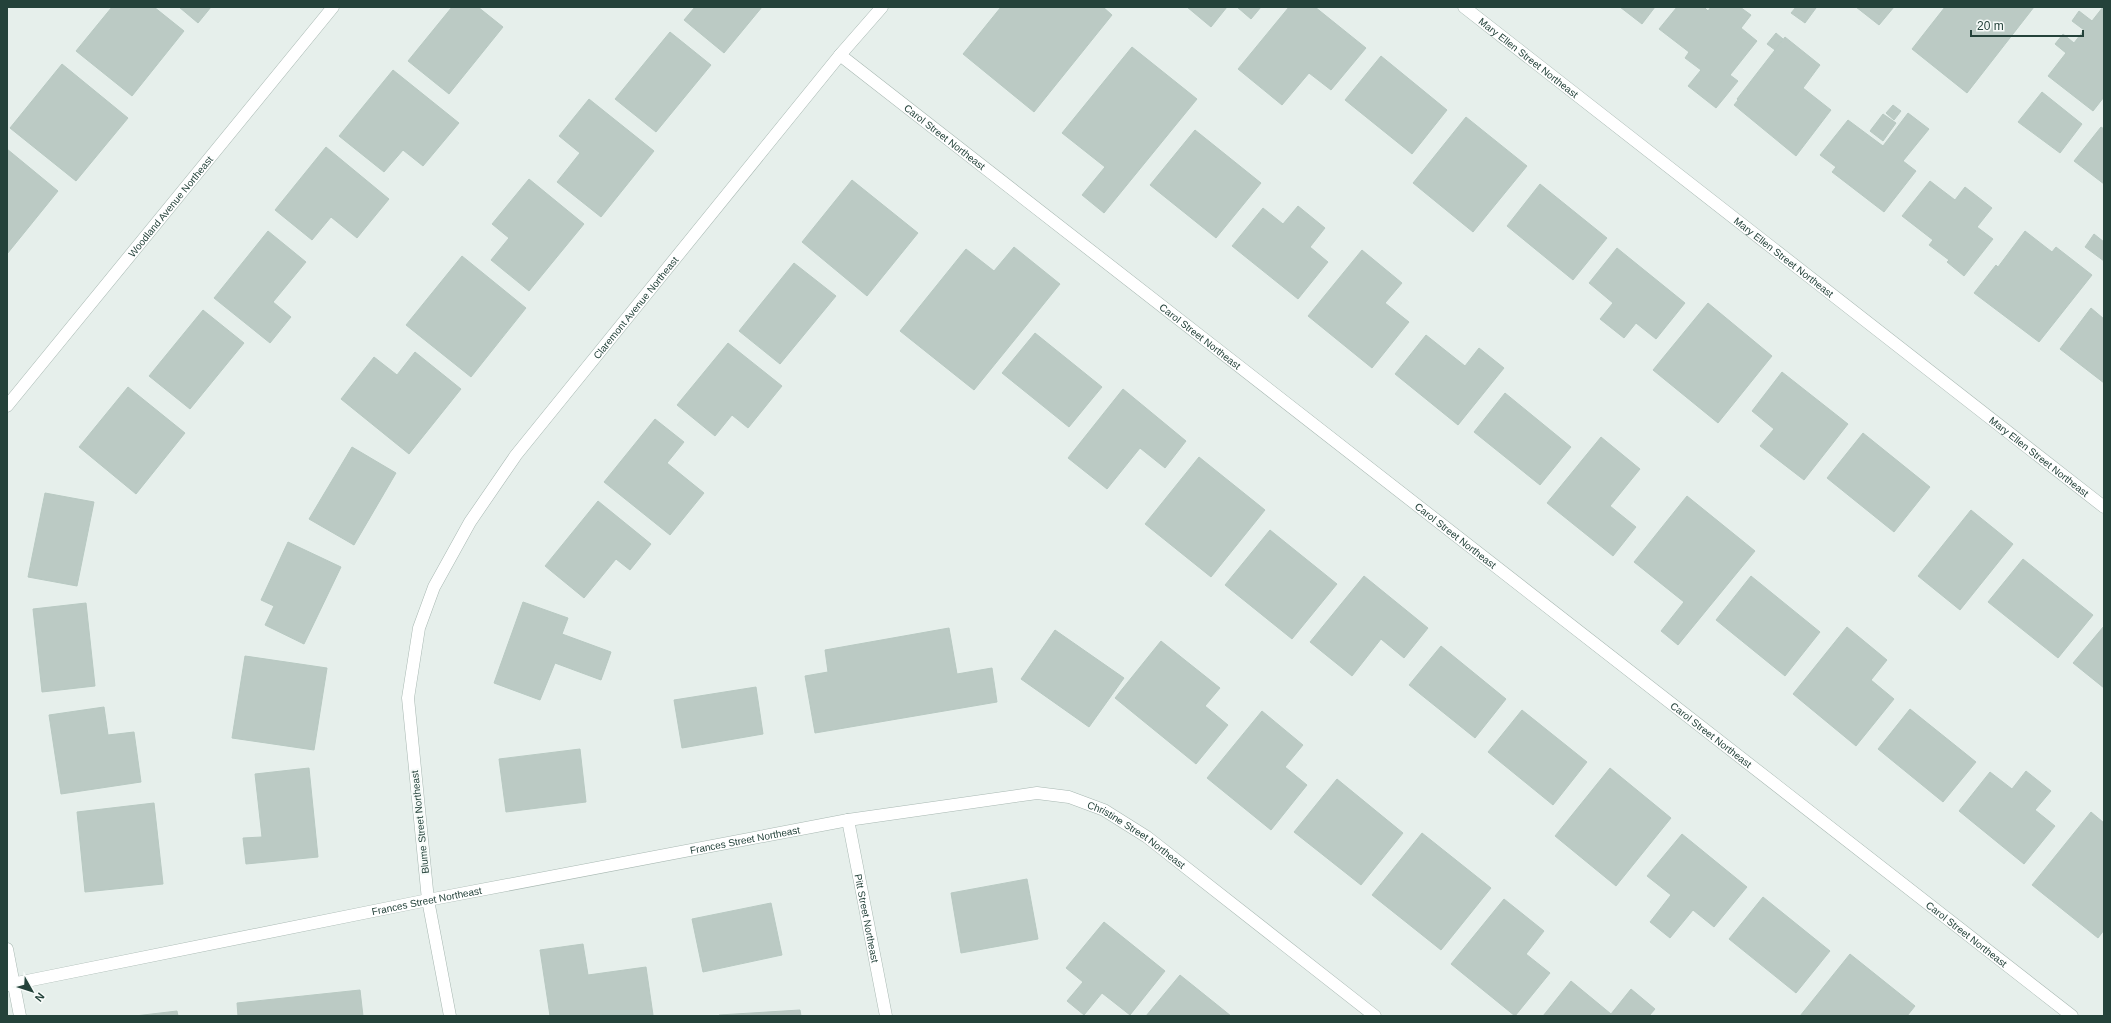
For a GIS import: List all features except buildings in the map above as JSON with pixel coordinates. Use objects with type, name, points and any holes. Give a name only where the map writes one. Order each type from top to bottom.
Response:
[{"type":"street","name":"Woodland Avenue Northeast","points":[[7,406],[333,7]]},
{"type":"street","name":"Claremont Avenue Northeast","points":[[419,628],[434,587],[470,522],[516,455],[840,55],[882,7]]},
{"type":"street","name":"Mary Ellen Street Northeast","points":[[1464,7],[2104,507]]},
{"type":"street","name":"Carol Street Northeast","points":[[840,55],[2072,1016]]},
{"type":"street","name":"Blume Street Northeast","points":[[419,628],[408,698],[428,900],[450,1016]]},
{"type":"street","name":"Christine Street Northeast","points":[[848,820],[1037,793],[1069,796],[1104,810],[1147,837],[1375,1016]]},
{"type":"street","name":"Frances Street Northeast","points":[[11,984],[428,900],[848,820]]},
{"type":"street","name":"Pitt Street Northeast","points":[[848,820],[886,1016]]},
{"type":"street","points":[[7,949],[11,984],[20,1016]]}]
